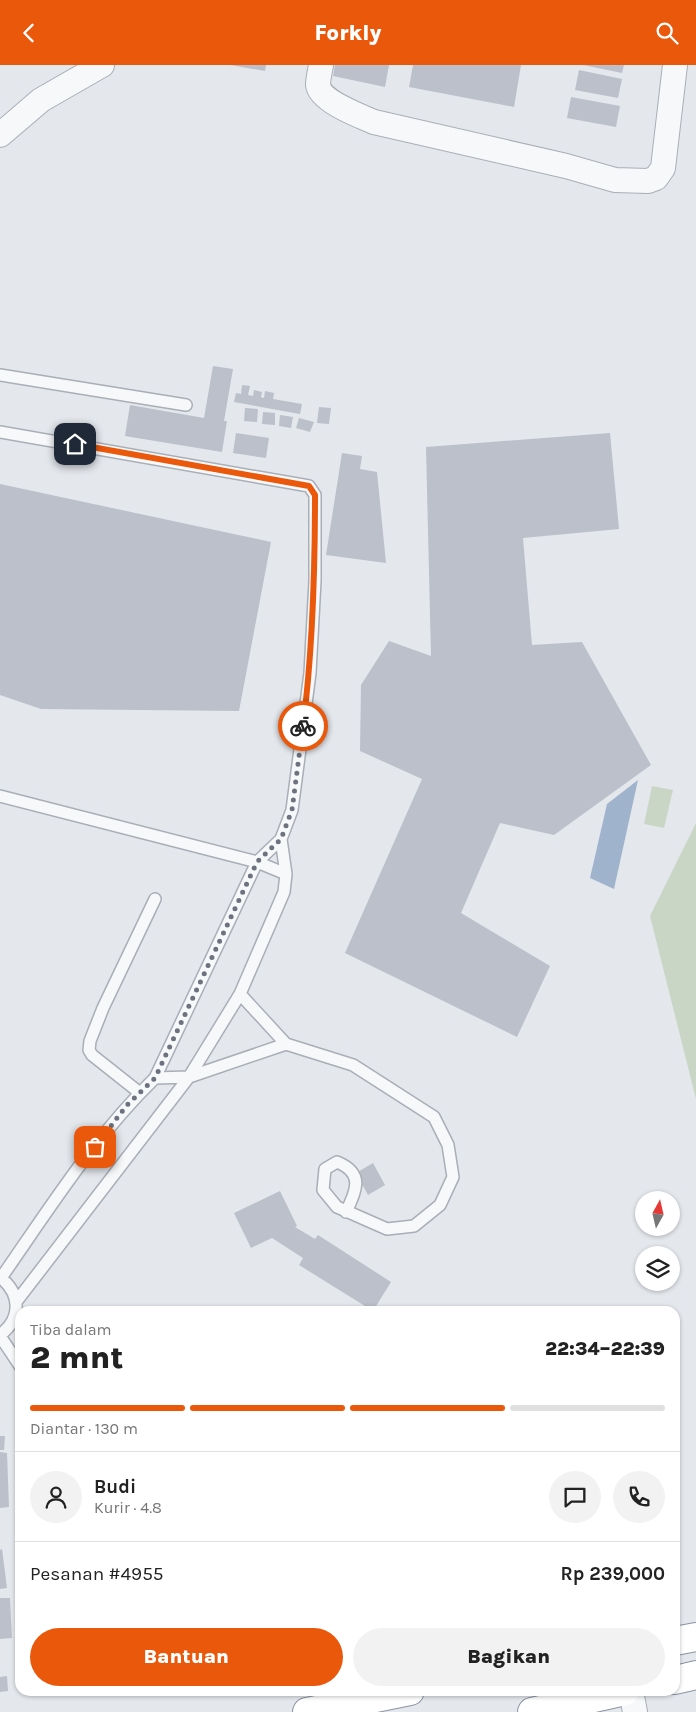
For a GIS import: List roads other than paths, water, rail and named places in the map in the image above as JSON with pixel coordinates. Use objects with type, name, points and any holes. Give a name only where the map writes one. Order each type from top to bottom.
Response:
[{"type":"highway","points":[[680,1640],[696,1637]]},
{"type":"highway","points":[[680,1679],[696,1675]]},
{"type":"highway","points":[[307,1712],[385,1696]]},
{"type":"highway","points":[[532,1712],[603,1696]]},
{"type":"street","points":[[0,135],[40,100],[102,65]]},
{"type":"street","points":[[321,65],[318,85],[324,95],[345,110],[374,122],[566,166],[615,180],[648,181],[656,178],[662,168],[676,65]]},
{"type":"street","points":[[624,1696],[635,1712]]},
{"type":"lane","points":[[0,375],[186,405]]},
{"type":"lane","points":[[0,432],[309,486],[315,495],[315,581],[310,673],[292,810],[281,839],[257,862],[155,1078],[127,1105],[84,1160],[0,1277],[11,1288],[16,1306]]},
{"type":"lane","points":[[0,796],[257,862],[286,874]]},
{"type":"lane","points":[[16,1302],[189,1077],[240,994],[284,892],[286,874],[281,839]]},
{"type":"lane","points":[[140,1093],[92,1055],[89,1046],[103,1008],[155,899]]},
{"type":"lane","points":[[240,994],[286,1044],[353,1065],[434,1117],[448,1145],[453,1177],[440,1205],[414,1226],[387,1229],[346,1212]]},
{"type":"lane","points":[[155,1078],[189,1077],[286,1044]]},
{"type":"lane","points":[[15,1322],[0,1335],[15,1359]]},
{"type":"water","points":[[638,780],[614,889],[590,878],[607,804]]}]
